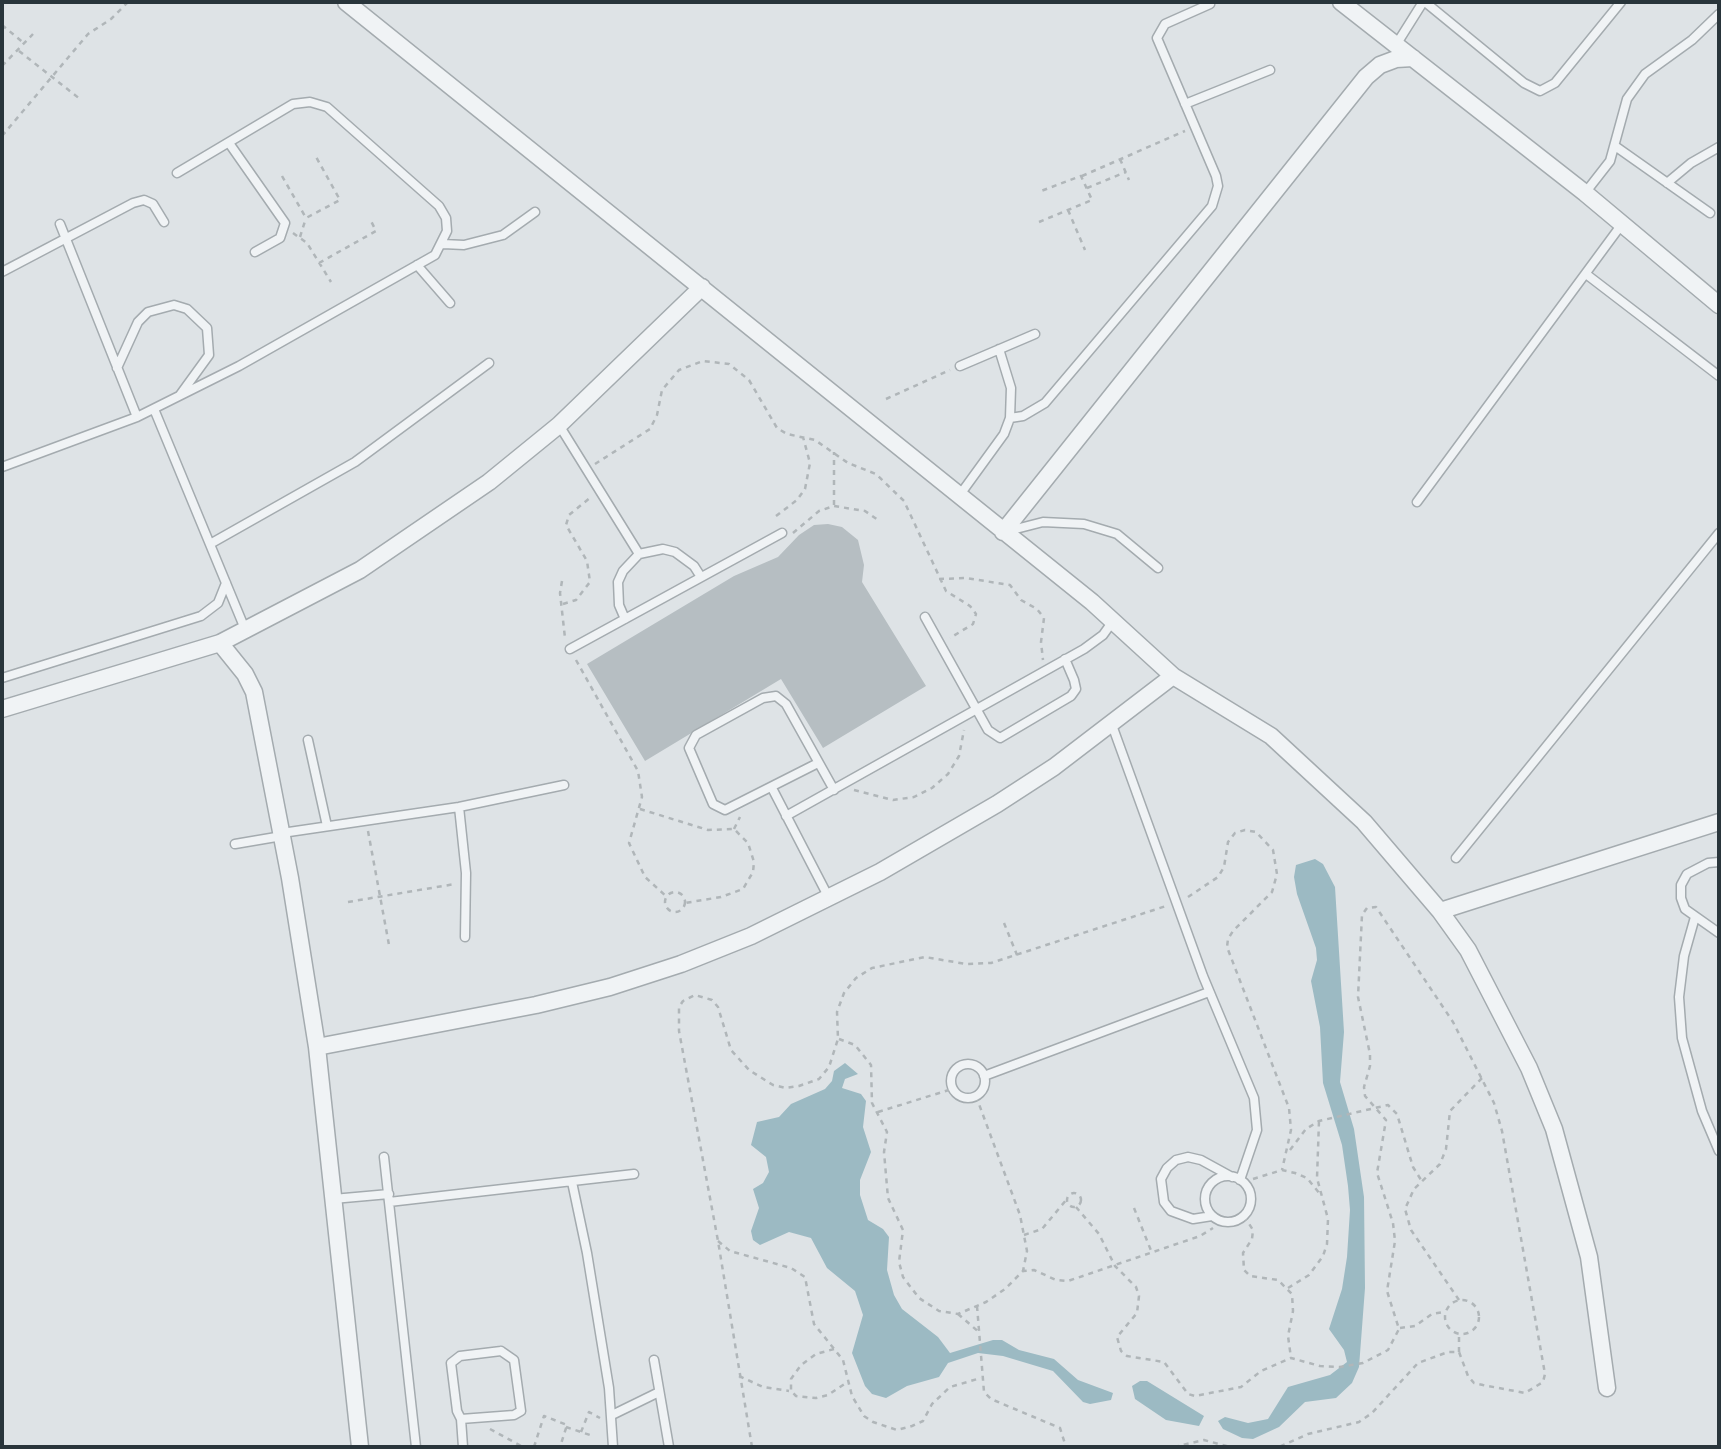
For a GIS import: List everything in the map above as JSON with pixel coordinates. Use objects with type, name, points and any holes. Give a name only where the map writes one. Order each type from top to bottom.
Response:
[{"type":"street","points":[[346,2],[1113,621],[1173,676],[1240,715],[1305,765],[1364,822],[1440,911],[1468,950],[1501,1008],[1554,1129],[1589,1257],[1607,1388]]},
{"type":"street","points":[[1341,2],[1585,193],[1719,305]]},
{"type":"street","points":[[1003,532],[1366,76],[1380,65],[1396,59],[1413,58]]},
{"type":"street","points":[[2,709],[220,643],[360,570],[489,482],[559,425],[702,287]]},
{"type":"street","points":[[220,643],[245,674],[254,692],[282,834],[317,1047],[360,1447]]},
{"type":"street","points":[[317,1047],[536,1005],[610,987],[681,964],[739,940],[829,898],[986,811],[1112,725],[1173,676]]},
{"type":"street","points":[[1440,911],[1719,822]]},
{"type":"lane","points":[[1396,45],[1424,2],[1531,89],[1540,91],[1555,83],[1622,2]]},
{"type":"lane","points":[[1010,418],[1023,415],[1045,403],[1212,206],[1218,186],[1159,43],[1158,32],[1165,24],[1210,4]]},
{"type":"lane","points":[[1585,193],[1605,171],[1615,146],[1617,128],[1627,99],[1645,74],[1692,40],[1719,13]]},
{"type":"lane","points":[[1185,104],[1270,70]]},
{"type":"lane","points":[[2,467],[137,417],[178,397],[435,255],[443,244],[447,231],[446,218],[439,206],[327,107],[310,102],[293,104],[177,173]]},
{"type":"lane","points":[[229,143],[282,215],[284,231],[280,238],[255,252]]},
{"type":"lane","points":[[1615,146],[1710,213]]},
{"type":"lane","points":[[1667,183],[1691,163],[1718,147]]},
{"type":"lane","points":[[2,272],[64,237],[144,200],[153,204],[164,222]]},
{"type":"lane","points":[[443,244],[464,245],[503,236],[536,212]]},
{"type":"lane","points":[[60,224],[137,417]]},
{"type":"lane","points":[[1417,502],[1622,224]]},
{"type":"lane","points":[[417,265],[450,303]]},
{"type":"lane","points":[[1586,274],[1719,376]]},
{"type":"lane","points":[[117,368],[138,322],[148,312],[174,305],[187,309],[207,328],[209,355],[178,397]]},
{"type":"lane","points":[[960,366],[1035,334]]},
{"type":"lane","points":[[959,496],[999,440],[1010,418],[1011,388],[999,349]]},
{"type":"lane","points":[[210,544],[284,505],[355,462],[489,363]]},
{"type":"lane","points":[[154,409],[246,630]]},
{"type":"lane","points":[[559,425],[639,554]]},
{"type":"lane","points":[[1003,532],[1043,522],[1084,524],[1117,534],[1158,568]]},
{"type":"lane","points":[[570,649],[782,533]]},
{"type":"lane","points":[[1457,858],[1719,533]]},
{"type":"lane","points":[[625,619],[619,605],[618,582],[622,571],[639,554],[663,549],[674,552],[694,566],[701,577]]},
{"type":"lane","points":[[2,678],[201,616],[212,611],[226,583]]},
{"type":"lane","points":[[925,617],[993,736],[1008,736],[1071,696],[1076,689],[1065,659]]},
{"type":"lane","points":[[786,816],[1094,643],[1113,621]]},
{"type":"lane","points":[[818,762],[732,808],[719,808],[710,798],[690,755],[691,741],[763,698],[776,696],[786,704],[818,762],[837,788]]},
{"type":"lane","points":[[1112,725],[1209,992],[1258,1114],[1257,1130],[1238,1180]]},
{"type":"lane","points":[[308,740],[327,826]]},
{"type":"lane","points":[[235,844],[327,826],[459,807],[564,785]]},
{"type":"lane","points":[[772,788],[829,898]]},
{"type":"lane","points":[[459,807],[466,882],[465,937]]},
{"type":"lane","points":[[1719,862],[1698,867],[1687,874],[1681,886],[1685,909],[1719,933]]},
{"type":"lane","points":[[1695,917],[1684,956],[1679,997],[1682,1038],[1702,1111],[1719,1151]]},
{"type":"lane","points":[[984,1076],[1209,992]]},
{"type":"lane","points":[[962,1065],[978,1068],[984,1076],[984,1087],[976,1096],[966,1098],[953,1089],[953,1073],[962,1065]]},
{"type":"lane","points":[[384,1157],[416,1447]]},
{"type":"lane","points":[[1212,1216],[1193,1219],[1171,1211],[1164,1202],[1161,1179],[1167,1168],[1176,1160],[1188,1157],[1201,1160],[1238,1180],[1251,1200],[1244,1216],[1229,1222],[1221,1221],[1212,1216],[1207,1208],[1208,1189],[1222,1177],[1238,1180]]},
{"type":"lane","points":[[333,1199],[389,1198],[634,1174]]},
{"type":"lane","points":[[572,1182],[587,1253],[612,1420],[612,1447]]},
{"type":"lane","points":[[461,1419],[514,1415],[521,1410],[516,1366],[506,1352],[460,1356],[451,1363],[463,1447]]},
{"type":"lane","points":[[653,1360],[668,1447]]},
{"type":"lane","points":[[612,1420],[659,1392]]},
{"type":"path","points":[[2,136],[88,34],[111,19],[128,2]]},
{"type":"path","points":[[2,25],[25,44]]},
{"type":"path","points":[[2,66],[33,34]]},
{"type":"path","points":[[19,51],[80,99]]},
{"type":"path","points":[[1041,191],[1195,127]]},
{"type":"path","points":[[300,237],[306,218],[340,200],[314,155]]},
{"type":"path","points":[[1120,159],[1129,180]]},
{"type":"path","points":[[1087,188],[1126,172]]},
{"type":"path","points":[[282,176],[306,218]]},
{"type":"path","points":[[1039,222],[1092,200],[1082,176]]},
{"type":"path","points":[[1068,210],[1085,250]]},
{"type":"path","points":[[319,263],[376,231],[370,219]]},
{"type":"path","points":[[284,231],[300,237],[331,282]]},
{"type":"path","points":[[587,469],[650,429],[657,415],[663,390],[679,370],[703,361],[729,364],[740,371],[757,391],[777,428],[815,440],[848,463],[876,474],[904,501],[946,591],[970,606],[976,614],[976,620],[965,630],[939,641]]},
{"type":"path","points":[[886,399],[960,366]]},
{"type":"path","points":[[776,516],[797,500],[809,476],[810,463],[803,437]]},
{"type":"path","points":[[834,452],[834,506]]},
{"type":"path","points":[[563,604],[576,600],[590,582],[587,561],[567,530],[567,520],[600,491]]},
{"type":"path","points":[[782,533],[797,531],[819,511],[834,506],[850,506],[865,511],[878,520]]},
{"type":"path","points":[[939,579],[966,578],[1010,585],[1025,604],[1037,609],[1044,618],[1041,642],[1045,670]]},
{"type":"path","points":[[562,581],[560,593],[563,604],[563,631],[570,649],[633,760],[641,784],[640,809],[629,836],[631,851],[645,877],[667,897]]},
{"type":"path","points":[[837,788],[893,800],[914,797],[932,788],[948,774],[959,756],[964,735],[964,716]]},
{"type":"path","points":[[640,809],[708,830],[734,829],[748,843],[754,862],[753,872],[743,889],[721,897],[685,903]]},
{"type":"path","points":[[366,820],[389,945]]},
{"type":"path","points":[[752,1447],[718,1241],[679,1031],[679,1007],[695,995],[712,1000],[718,1007],[726,1040],[739,1060],[761,1079],[786,1088],[812,1082],[825,1073],[838,1039],[838,1012],[844,993],[856,978],[872,968],[925,957],[979,965],[1176,903],[1218,877],[1224,867],[1228,842],[1235,833],[1245,830],[1256,832],[1273,850],[1277,874],[1272,891],[1233,931],[1227,947],[1289,1108],[1288,1152],[1282,1170]]},
{"type":"path","points":[[348,902],[466,882]]},
{"type":"path","points":[[672,892],[680,894],[685,903],[681,910],[670,911],[665,904],[672,892]]},
{"type":"path","points":[[1068,1199],[1070,1205],[1076,1206],[1099,1234],[1115,1266],[1131,1280],[1139,1296],[1137,1313],[1117,1337],[1121,1351],[1127,1356],[1164,1362],[1188,1394],[1195,1396],[1241,1387],[1261,1371],[1291,1358],[1320,1366],[1340,1367],[1363,1363],[1388,1350],[1399,1329],[1387,1291],[1395,1241],[1394,1223],[1377,1173],[1386,1120],[1373,1108],[1364,1087],[1370,1066],[1370,1054],[1357,997],[1360,925],[1362,915],[1373,906],[1382,914],[1422,972],[1470,1052],[1502,1131],[1546,1364],[1543,1382],[1525,1393],[1474,1383],[1468,1376],[1459,1352],[1459,1335]]},
{"type":"path","points":[[1004,923],[1017,955]]},
{"type":"path","points":[[838,1039],[855,1045],[868,1059],[872,1071],[872,1103],[887,1132],[884,1153],[888,1198],[903,1230],[899,1262],[903,1277],[911,1291],[926,1304],[939,1311],[958,1314],[1005,1289],[1023,1271],[1027,1251],[1010,1179],[976,1096]]},
{"type":"path","points":[[1459,1300],[1406,1220],[1408,1199],[1440,1164],[1446,1149],[1450,1111],[1482,1078]]},
{"type":"path","points":[[878,1112],[953,1089]]},
{"type":"path","points":[[1288,1152],[1306,1129],[1321,1120],[1388,1105],[1394,1108],[1413,1167],[1423,1183]]},
{"type":"path","points":[[1288,1288],[1309,1275],[1323,1256],[1329,1232],[1316,1156],[1321,1120]]},
{"type":"path","points":[[1238,1180],[1282,1170],[1307,1178],[1322,1198]]},
{"type":"path","points":[[1024,1235],[1042,1229],[1072,1194],[1078,1195],[1081,1201],[1076,1206]]},
{"type":"path","points":[[1134,1208],[1152,1253]]},
{"type":"path","points":[[1244,1216],[1253,1230],[1252,1239],[1243,1253],[1244,1270],[1250,1276],[1278,1280],[1288,1288],[1294,1303],[1288,1336],[1291,1358]]},
{"type":"path","points":[[1023,1271],[1034,1270],[1056,1280],[1068,1280],[1200,1236],[1221,1221]]},
{"type":"path","points":[[718,1241],[730,1251],[799,1271],[808,1287],[814,1324],[846,1367],[852,1396],[864,1416],[886,1429],[897,1430],[923,1421],[932,1404],[950,1387],[981,1378]]},
{"type":"path","points":[[1459,1300],[1469,1301],[1477,1307],[1477,1327],[1469,1334],[1459,1335],[1450,1331],[1444,1322],[1444,1312],[1450,1304],[1459,1300]]},
{"type":"path","points":[[977,1306],[984,1392],[991,1399],[1060,1428],[1066,1447]]},
{"type":"path","points":[[1399,1329],[1415,1326],[1432,1314],[1444,1312]]},
{"type":"path","points":[[958,1314],[980,1334]]},
{"type":"path","points":[[791,1391],[791,1378],[801,1365],[816,1354],[834,1349]]},
{"type":"path","points":[[1279,1447],[1308,1434],[1359,1422],[1372,1413],[1418,1363],[1448,1352],[1459,1352]]},
{"type":"path","points":[[739,1376],[769,1389],[791,1391],[796,1396],[816,1398],[839,1389],[849,1381]]},
{"type":"path","points":[[582,1432],[589,1412],[612,1420]]},
{"type":"path","points":[[534,1447],[544,1416],[590,1435]]},
{"type":"path","points":[[481,1419],[490,1429],[523,1447]]},
{"type":"path","points":[[560,1447],[566,1427]]},
{"type":"path","points":[[1174,1447],[1204,1440],[1230,1447]]},
{"type":"water","points":[[1315,859],[1323,864],[1335,887],[1344,1032],[1340,1082],[1354,1129],[1364,1197],[1365,1288],[1359,1367],[1352,1383],[1336,1398],[1305,1402],[1279,1427],[1253,1439],[1242,1438],[1223,1429],[1218,1421],[1225,1417],[1248,1423],[1268,1419],[1288,1387],[1330,1375],[1347,1362],[1344,1350],[1329,1329],[1342,1289],[1347,1257],[1350,1210],[1348,1186],[1342,1145],[1323,1083],[1320,1027],[1311,981],[1317,960],[1316,948],[1297,894],[1294,877],[1296,865]]},
{"type":"water","points":[[845,1063],[858,1074],[845,1079],[842,1088],[861,1094],[866,1101],[863,1127],[871,1152],[860,1180],[860,1195],[868,1220],[883,1229],[889,1237],[887,1270],[894,1295],[902,1309],[938,1337],[950,1353],[993,1340],[1002,1340],[1019,1350],[1054,1359],[1078,1380],[1113,1393],[1111,1400],[1090,1404],[1083,1402],[1053,1371],[1003,1356],[978,1353],[948,1363],[939,1377],[907,1386],[886,1398],[872,1394],[865,1386],[852,1353],[863,1315],[855,1291],[827,1268],[811,1238],[789,1232],[760,1245],[753,1240],[751,1231],[759,1208],[753,1189],[763,1183],[769,1172],[766,1157],[751,1145],[757,1122],[779,1117],[791,1104],[825,1089],[832,1081],[834,1071]]},
{"type":"water","points":[[1140,1381],[1147,1381],[1204,1416],[1199,1426],[1166,1420],[1135,1399],[1132,1386]]},
{"type":"building","points":[[814,525],[842,527],[858,540],[864,565],[862,582],[926,686],[823,748],[781,679],[645,761],[587,664],[734,576],[778,557],[799,535]]}]
